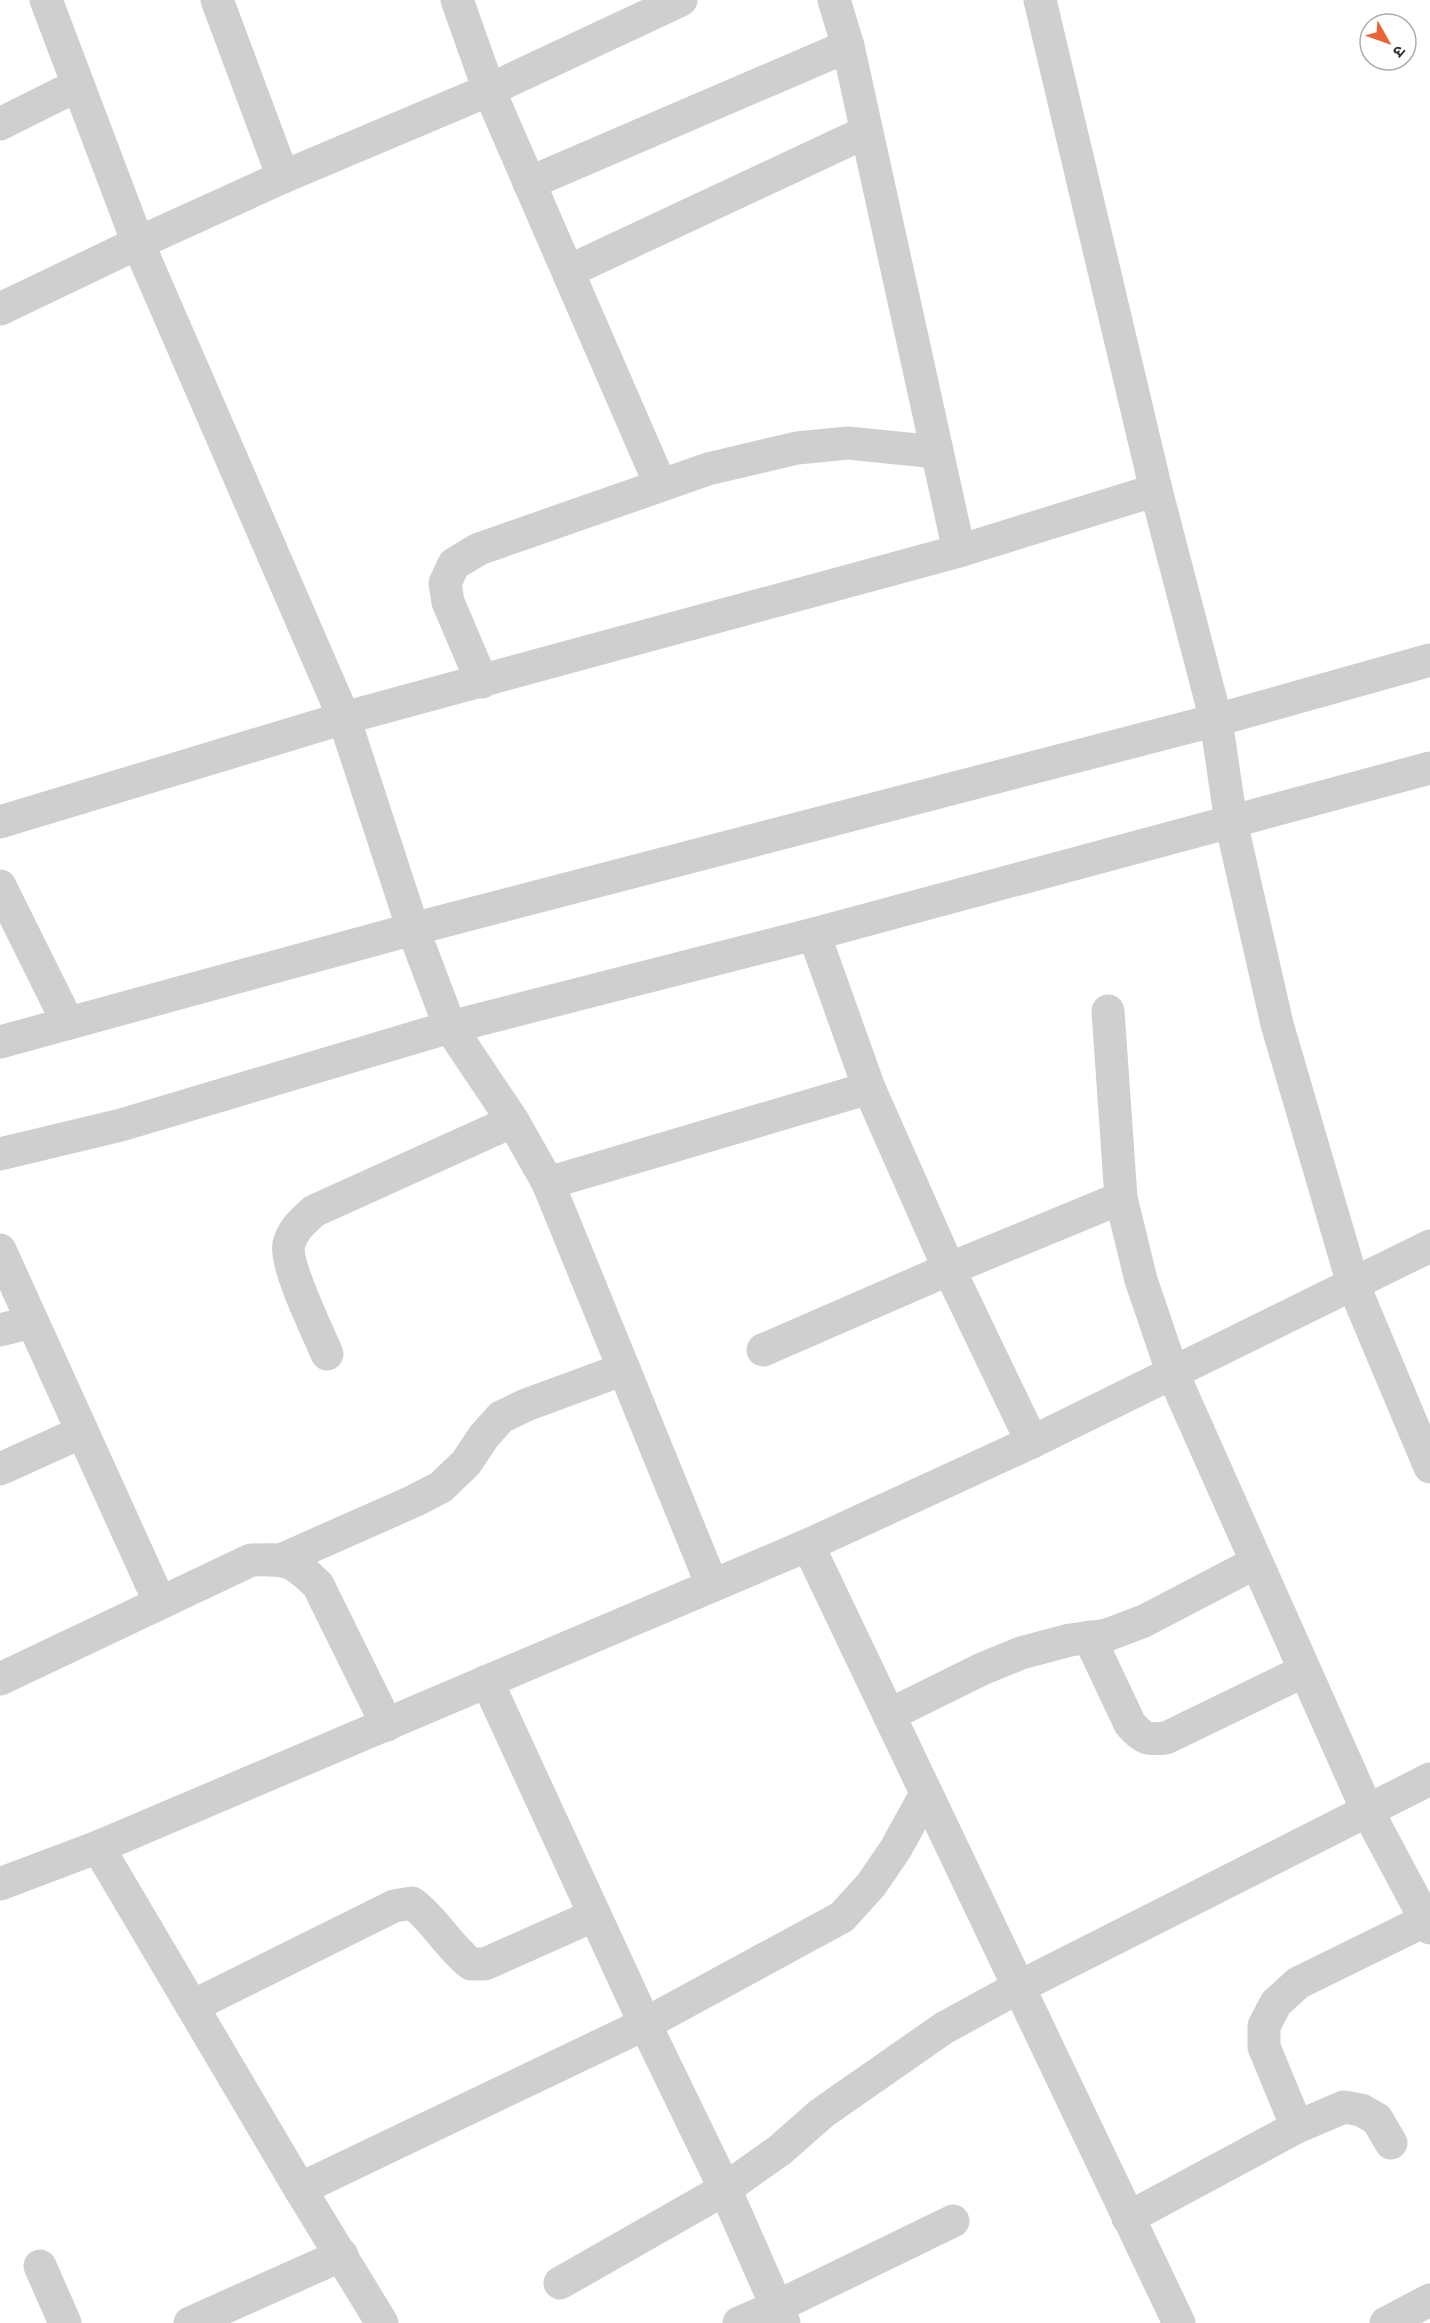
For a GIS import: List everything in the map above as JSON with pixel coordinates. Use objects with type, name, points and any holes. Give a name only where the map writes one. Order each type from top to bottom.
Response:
[{"type":"street","points":[[46,0],[138,243],[344,718],[413,929],[450,1027],[513,1121],[548,1184],[712,1585]]},
{"type":"street","points":[[217,0],[283,177]]},
{"type":"street","points":[[457,0],[489,90],[660,484]]},
{"type":"street","points":[[0,309],[283,177],[489,90],[681,0]]},
{"type":"street","points":[[834,0],[848,46],[959,552]]},
{"type":"street","points":[[1040,0],[1156,490],[1216,720],[1231,822],[1277,1024],[1353,1284],[1430,1467]]},
{"type":"street","points":[[530,183],[848,46]]},
{"type":"street","points":[[0,124],[78,85]]},
{"type":"street","points":[[569,271],[866,132]]},
{"type":"street","points":[[482,682],[448,602],[445,584],[454,564],[479,549],[660,484],[708,469],[797,448],[848,443],[937,452]]},
{"type":"street","points":[[0,822],[344,718],[959,552],[1156,490]]},
{"type":"street","points":[[0,1042],[413,929],[1216,720],[1430,660]]},
{"type":"street","points":[[0,1154],[121,1125],[450,1027],[814,934],[1430,768]]},
{"type":"street","points":[[0,886],[68,1023]]},
{"type":"street","points":[[814,934],[869,1088],[949,1269],[1032,1442]]},
{"type":"street","points":[[1108,1011],[1121,1198],[1141,1280],[1173,1374],[1255,1563],[1367,1810],[1428,1924],[1299,1983],[1276,2003],[1264,2026],[1264,2047],[1297,2127]]},
{"type":"street","points":[[548,1184],[869,1088]]},
{"type":"street","points":[[327,1354],[295,1278],[288,1246],[297,1226],[314,1211],[513,1121]]},
{"type":"street","points":[[763,1350],[949,1269],[1121,1198]]},
{"type":"street","points":[[0,1884],[98,1847],[808,1545],[1032,1442],[1430,1246]]},
{"type":"street","points":[[0,1250],[160,1603]]},
{"type":"street","points":[[0,1330],[32,1322]]},
{"type":"street","points":[[0,1679],[251,1560],[282,1559],[414,1501],[441,1487],[466,1462],[501,1417],[526,1405],[624,1369]]},
{"type":"street","points":[[0,1469],[82,1432]]},
{"type":"street","points":[[808,1545],[1017,1988],[1179,2323]]},
{"type":"street","points":[[282,1559],[302,1569],[318,1585],[387,1725]]},
{"type":"street","points":[[889,1715],[982,1669],[1021,1653],[1107,1635],[1144,1621],[1255,1563]]},
{"type":"street","points":[[1089,1637],[1130,1724],[1140,1736],[1151,1740],[1166,1738],[1304,1671]]},
{"type":"street","points":[[487,1682],[645,2024],[725,2189],[780,2315]]},
{"type":"street","points":[[560,2283],[725,2189],[780,2151],[822,2113],[944,2028],[1017,1988],[1430,1779]]},
{"type":"street","points":[[300,2189],[645,2024],[842,1917],[871,1885],[895,1850],[926,1794]]},
{"type":"street","points":[[98,1847],[382,2323]]},
{"type":"street","points":[[192,2006],[394,1906],[412,1903],[428,1915],[456,1952],[471,1964],[485,1964],[595,1915]]},
{"type":"street","points":[[1128,2218],[1297,2127],[1344,2107],[1361,2110],[1377,2119],[1391,2143]]},
{"type":"street","points":[[739,2323],[780,2315],[953,2221]]},
{"type":"street","points":[[190,2323],[342,2255]]},
{"type":"street","points":[[40,2266],[65,2323]]},
{"type":"street","points":[[1386,2323],[1430,2300]]}]
